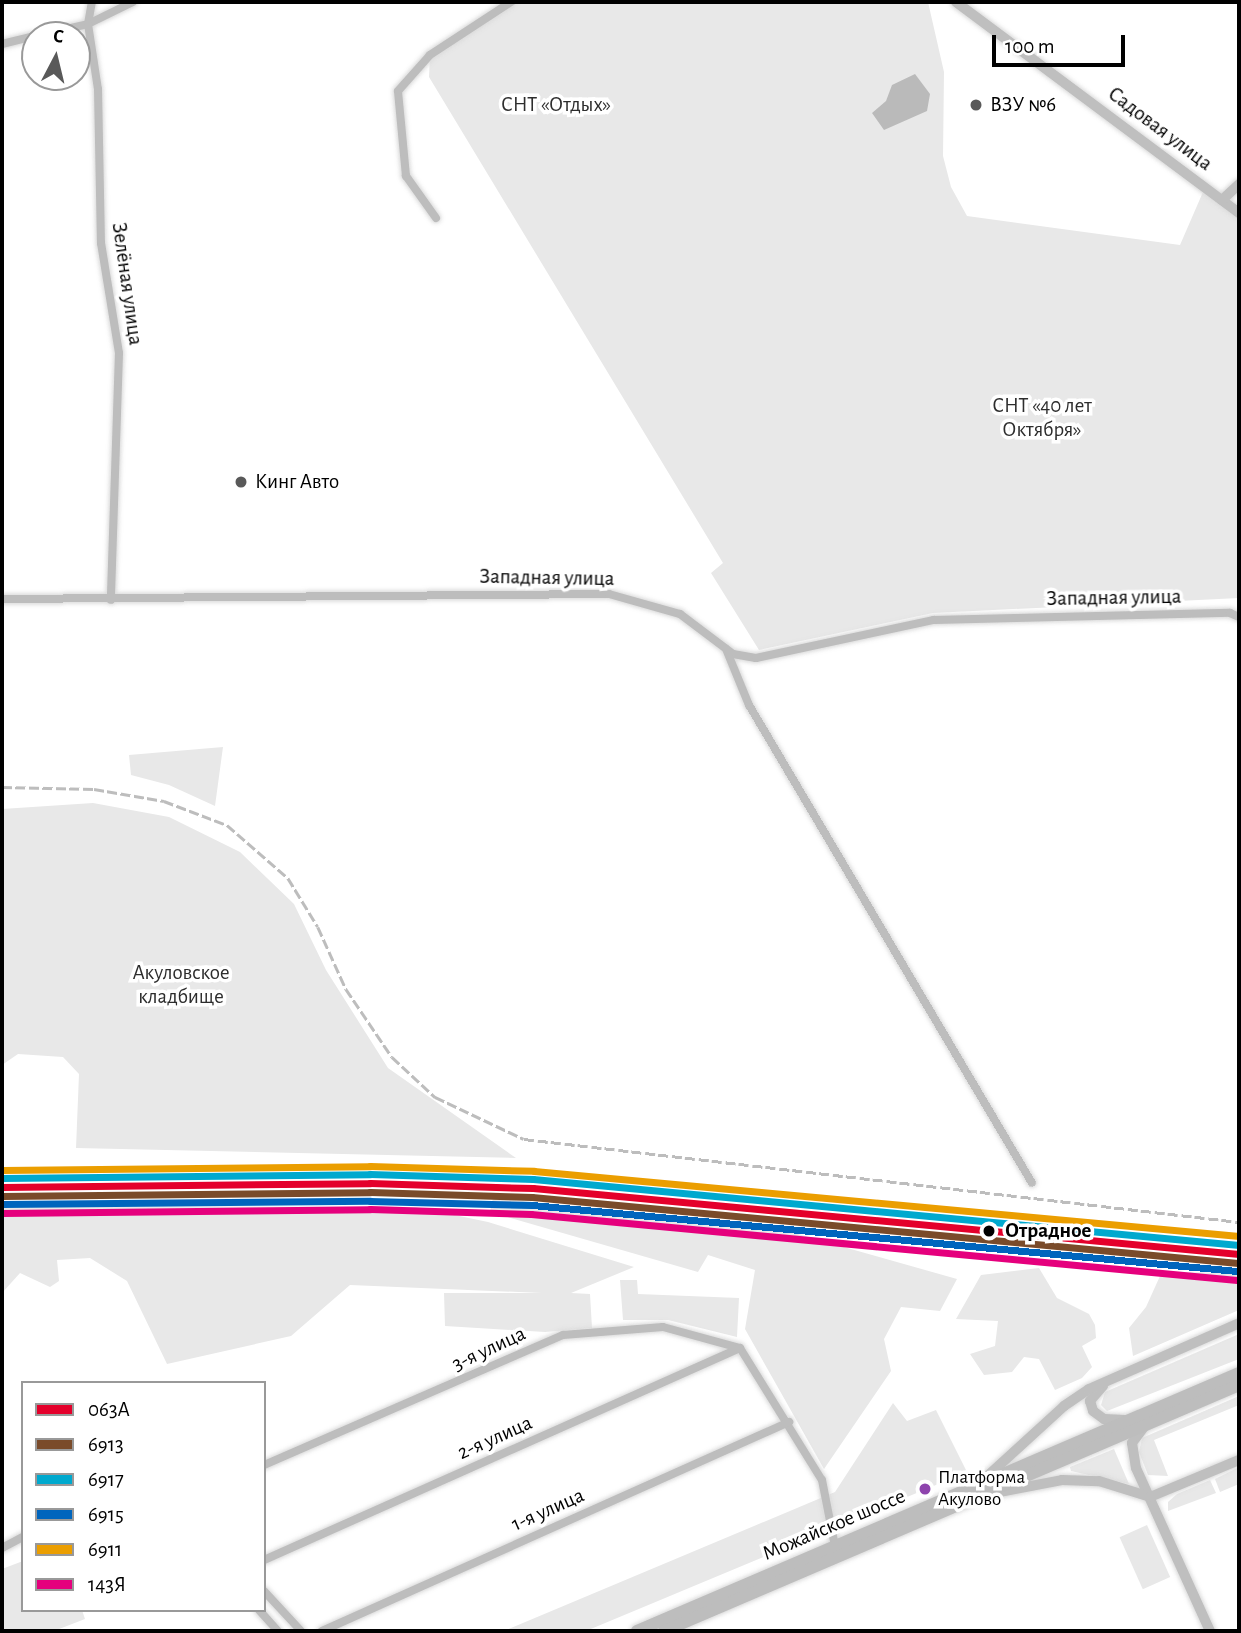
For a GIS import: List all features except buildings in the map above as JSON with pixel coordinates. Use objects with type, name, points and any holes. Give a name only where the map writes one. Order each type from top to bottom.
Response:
[{"type":"main road","name":"Можайское шоссе","points":[[637,1631],[1239,1373]]},
{"type":"main road","name":"Можайское шоссе","points":[[664,1631],[1239,1385]]},
{"type":"street","name":"Зелёная улица","points":[[89,21],[92,2]]},
{"type":"street","points":[[91,23],[133,2]]},
{"type":"street","points":[[436,218],[407,176],[396,93],[430,55],[511,2]]},
{"type":"street","name":"Садовая улица","points":[[956,2],[1239,212]]},
{"type":"street","points":[[2,44],[21,40]]},
{"type":"street","name":"Зелёная улица","points":[[91,42],[99,89],[102,262],[113,296],[119,353],[111,600]]},
{"type":"street","points":[[1222,200],[1239,184]]},
{"type":"street","name":"Западная улица","points":[[2,599],[610,594],[680,614],[726,649],[756,658],[934,620],[1230,613],[1239,617]]},
{"type":"street","points":[[726,649],[749,705],[1032,1183]]},
{"type":"street","points":[[979,1484],[1064,1406],[1111,1380],[1239,1323]]},
{"type":"street","name":"3-я улица","points":[[266,1464],[563,1335],[663,1327],[740,1348]]},
{"type":"street","points":[[740,1348],[789,1422],[822,1480],[835,1546]]},
{"type":"street","name":"2-я улица","points":[[266,1559],[740,1348]]},
{"type":"street","points":[[1111,1380],[1094,1393],[1090,1401],[1093,1411],[1104,1419],[1125,1420]]},
{"type":"street","name":"1-я улица","points":[[322,1631],[789,1422]]},
{"type":"street","points":[[1149,1423],[1135,1435],[1132,1456],[1210,1631]]},
{"type":"street","points":[[970,1498],[1062,1480],[1099,1481],[1150,1497],[1239,1460]]},
{"type":"street","points":[[2,1548],[21,1538]]},
{"type":"street","points":[[266,1593],[300,1631]]},
{"type":"street","points":[[261,1612],[278,1631]]},
{"type":"green space","points":[[517,2],[928,2],[944,72],[943,156],[951,187],[967,216],[1180,245],[1203,192],[1239,219],[1239,598],[933,613],[759,650],[711,573],[723,563],[429,77],[430,55]]},
{"type":"green space","points":[[223,747],[215,806],[169,785],[131,775],[129,755]]},
{"type":"green space","name":"Акуловское кладбище","points":[[93,803],[169,817],[240,852],[294,904],[326,970],[388,1068],[516,1158],[76,1148],[79,1074],[63,1057],[18,1054],[2,1065],[2,809]]},
{"type":"green space","points":[[493,1198],[773,1227],[957,1279],[940,1311],[901,1307],[884,1339],[891,1371],[824,1469],[745,1329],[755,1270],[708,1255],[698,1272],[490,1212]]},
{"type":"green space","points":[[2,1206],[416,1207],[488,1222],[634,1267],[571,1293],[590,1294],[592,1328],[545,1332],[445,1326],[444,1293],[542,1293],[350,1285],[291,1336],[167,1364],[127,1281],[90,1258],[57,1260],[59,1281],[50,1287],[20,1273],[2,1293]]},
{"type":"green space","points":[[1039,1268],[1057,1298],[1089,1314],[1095,1325],[1096,1338],[1082,1346],[1092,1367],[1082,1378],[1055,1390],[1039,1359],[1024,1357],[1012,1372],[984,1375],[970,1354],[995,1346],[998,1321],[956,1319],[981,1275]]},
{"type":"green space","points":[[1168,1272],[1239,1273],[1239,1310],[1133,1356],[1129,1328],[1146,1307],[1160,1276]]},
{"type":"green space","points":[[620,1280],[637,1280],[638,1294],[739,1298],[737,1337],[668,1320],[623,1320]]},
{"type":"green space","points":[[1239,1334],[1239,1359],[1107,1411],[1101,1405],[1105,1392]]},
{"type":"green space","points":[[1239,1396],[1239,1405],[1154,1440],[1168,1476],[1148,1475],[1139,1452],[1142,1438]]},
{"type":"green space","points":[[893,1403],[907,1421],[936,1410],[967,1472],[586,1631],[504,1631],[835,1492]]},
{"type":"green space","points":[[1114,1449],[1129,1484],[1071,1471],[1070,1467]]},
{"type":"green space","points":[[1239,1467],[1239,1484],[1220,1492],[1215,1479]]},
{"type":"green space","points":[[1210,1480],[1216,1493],[1168,1511],[1168,1502],[1177,1494]]},
{"type":"green space","points":[[1147,1525],[1170,1577],[1143,1589],[1120,1537]]},
{"type":"green space","points":[[21,1562],[21,1612],[83,1612],[85,1619],[54,1631],[2,1631],[2,1569]]},
{"type":"shaded area","points":[[915,74],[930,94],[927,111],[884,130],[872,113],[886,101],[892,85]]},
{"type":"railway","points":[[2,787],[94,789],[164,801],[227,825],[288,878],[318,927],[346,989],[392,1057],[435,1097],[524,1139],[1239,1222]]},
{"type":"transit line","name":"6911","points":[[2,1170],[370,1166],[534,1171],[1239,1236]]},
{"type":"transit line","name":"6917","points":[[2,1178],[370,1174],[533,1179],[1239,1245]]},
{"type":"transit line","name":"063А","points":[[2,1187],[370,1183],[533,1188],[1239,1254]]},
{"type":"transit line","name":"6913","points":[[2,1196],[370,1192],[532,1197],[1238,1263]]},
{"type":"transit line","name":"6915","points":[[2,1204],[370,1201],[532,1205],[1237,1271]]},
{"type":"transit line","name":"143Я","points":[[2,1213],[370,1209],[531,1214],[1237,1280]]},
{"type":"place","name":"ВЗУ №6","points":[[976,105]]},
{"type":"place","name":"Кинг Авто","points":[[241,482]]},
{"type":"place","name":"Отрадное","points":[[989,1231]]},
{"type":"place","name":"Платформа Акулово","points":[[925,1489]]},
{"type":"park label","name":"СНТ «Отдых»","points":[[556,105]]},
{"type":"park label","name":"СНТ «40 лет Октября»","points":[[1042,418]]}]
